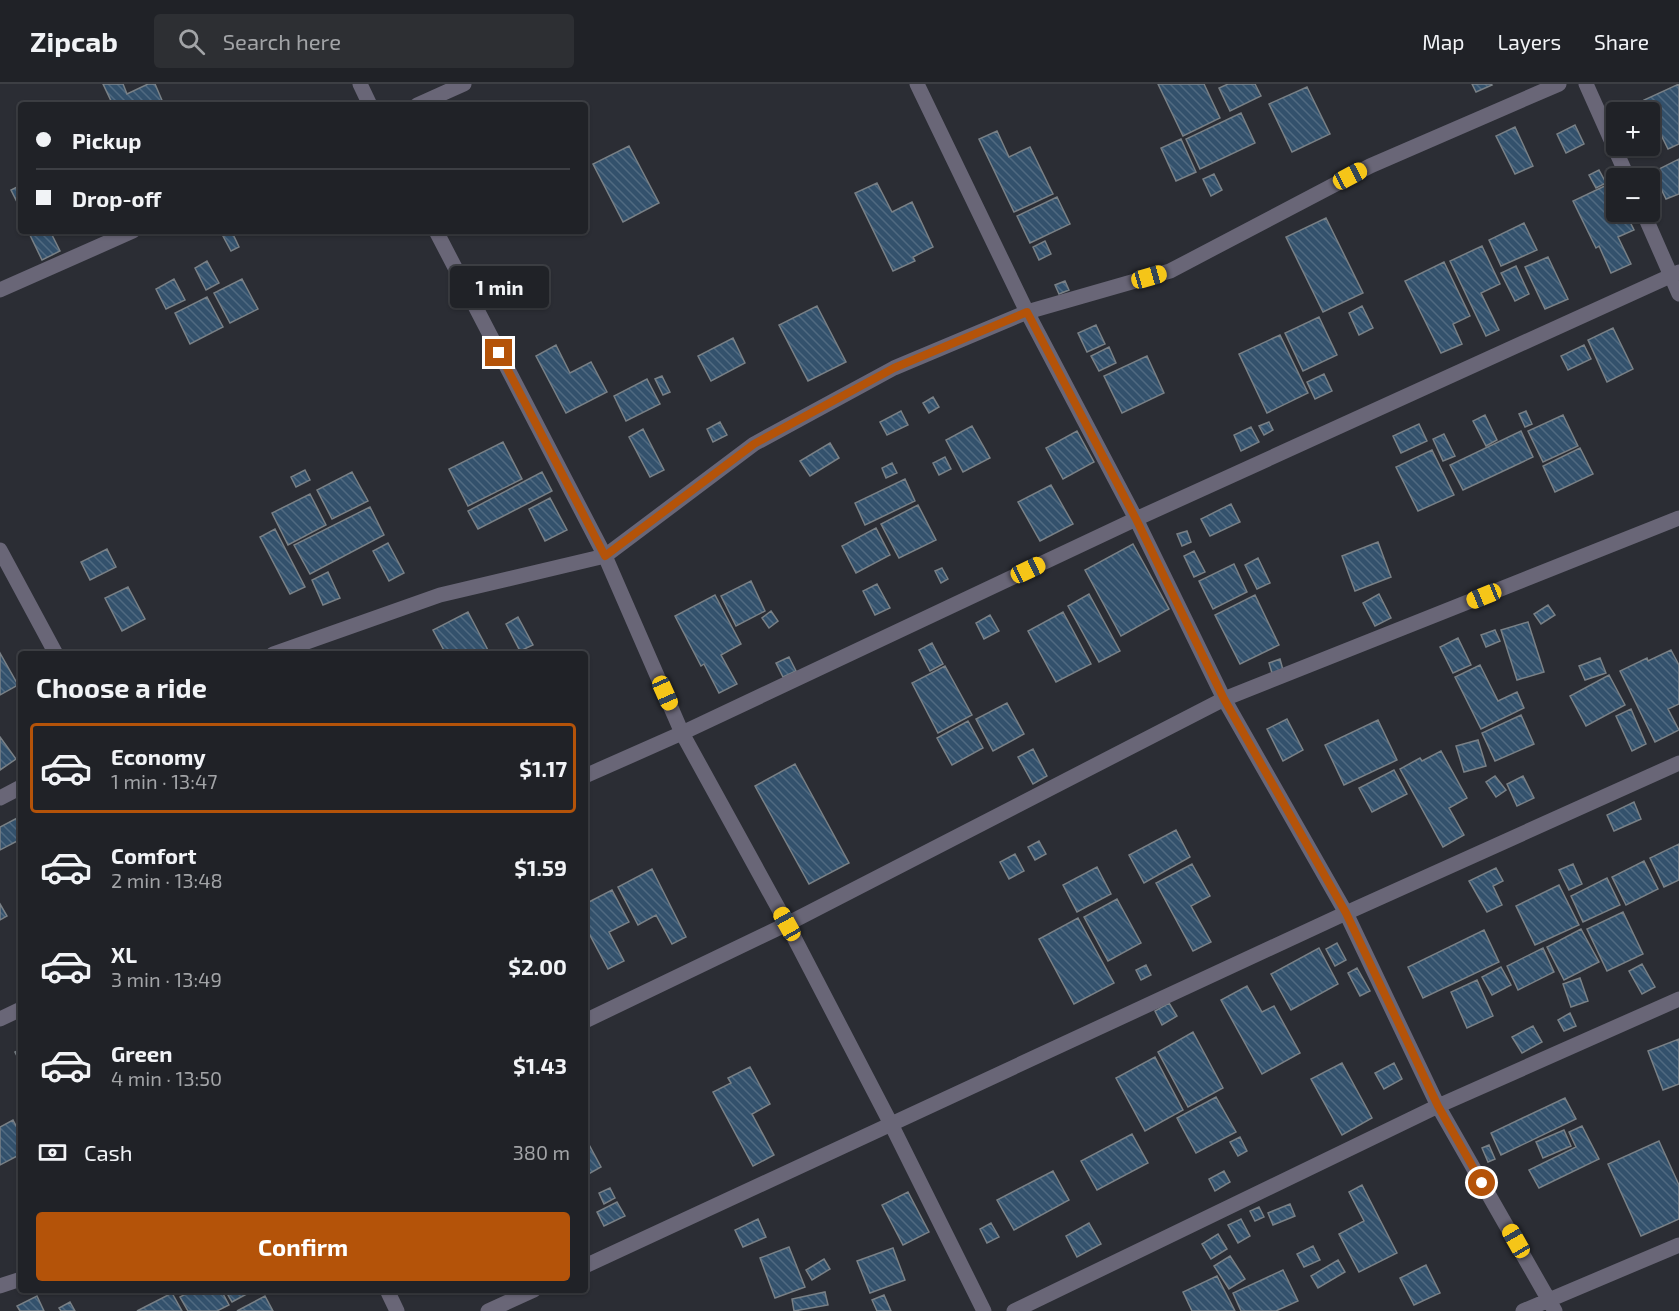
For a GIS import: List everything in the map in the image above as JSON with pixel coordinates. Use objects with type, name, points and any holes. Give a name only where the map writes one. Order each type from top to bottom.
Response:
[{"type":"street","points":[[360,84],[369,102]]},
{"type":"street","points":[[424,102],[464,84]]},
{"type":"street","points":[[917,84],[1027,312],[1136,519],[1224,699],[1346,913],[1438,1106],[1552,1305]]},
{"type":"street","points":[[281,651],[440,595],[605,556],[754,444],[894,368],[1027,312],[1170,271],[1370,166],[1559,84]]},
{"type":"street","points":[[1586,84],[1624,168]]},
{"type":"street","points":[[1648,222],[1675,273],[1679,294]]},
{"type":"street","points":[[0,290],[126,234]]},
{"type":"street","points":[[438,234],[605,556],[682,733],[787,924],[891,1124],[984,1311]]},
{"type":"street","points":[[588,775],[682,733],[1136,519],[1675,273]]},
{"type":"street","points":[[588,1020],[787,924],[1224,699],[1679,518]]},
{"type":"street","points":[[0,550],[54,651]]},
{"type":"street","points":[[588,1265],[1346,913],[1679,763]]},
{"type":"street","points":[[0,798],[18,789]]},
{"type":"street","points":[[1014,1311],[1438,1106],[1679,999]]},
{"type":"street","points":[[0,1019],[18,1010]]},
{"type":"street","points":[[1523,1311],[1552,1305],[1679,1245]]},
{"type":"street","points":[[0,1286],[18,1280]]},
{"type":"street","points":[[388,1293],[397,1311]]},
{"type":"street","points":[[488,1311],[527,1293]]},
{"type":"building","points":[[103,84],[123,84],[127,94],[148,84],[155,84],[163,102],[112,102]]},
{"type":"building","points":[[1158,84],[1204,84],[1220,118],[1183,136]]},
{"type":"building","points":[[1228,84],[1255,84],[1261,96],[1230,111],[1219,88]]},
{"type":"building","points":[[1472,84],[1491,84],[1492,85],[1476,92]]},
{"type":"building","points":[[1679,84],[1679,144],[1668,149],[1660,133],[1660,102],[1645,102],[1644,100]]},
{"type":"building","points":[[1307,87],[1330,134],[1292,152],[1269,104]]},
{"type":"building","points":[[1241,113],[1255,143],[1200,169],[1186,139]]},
{"type":"building","points":[[1575,125],[1584,144],[1566,153],[1557,134]]},
{"type":"building","points":[[1515,127],[1533,166],[1515,174],[1496,136]]},
{"type":"building","points":[[997,131],[1009,157],[1030,147],[1053,194],[1014,212],[979,139]]},
{"type":"building","points":[[1181,139],[1196,172],[1176,181],[1161,148]]},
{"type":"building","points":[[629,146],[659,203],[623,222],[593,164]]},
{"type":"building","points":[[1679,159],[1679,194],[1666,199],[1660,187],[1660,168]]},
{"type":"building","points":[[1599,170],[1606,183],[1596,188],[1589,175]]},
{"type":"building","points":[[1214,174],[1222,190],[1211,196],[1203,179]]},
{"type":"building","points":[[877,183],[892,212],[912,202],[933,247],[913,257],[915,261],[893,271],[855,193]]},
{"type":"building","points":[[1606,185],[1606,222],[1630,222],[1634,230],[1618,237],[1631,264],[1611,273],[1599,246],[1596,248],[1573,201]]},
{"type":"building","points":[[18,186],[18,204],[11,190]]},
{"type":"building","points":[[1057,197],[1070,224],[1030,243],[1017,216]]},
{"type":"building","points":[[1326,218],[1363,293],[1323,312],[1286,237]]},
{"type":"building","points":[[1524,223],[1537,250],[1501,266],[1489,240]]},
{"type":"building","points":[[29,234],[52,234],[60,251],[42,260]]},
{"type":"building","points":[[233,234],[239,247],[231,251],[223,236]]},
{"type":"building","points":[[1045,241],[1051,254],[1039,260],[1033,247]]},
{"type":"building","points":[[1482,246],[1500,284],[1481,293],[1499,330],[1486,336],[1450,261]]},
{"type":"building","points":[[1548,257],[1568,299],[1545,309],[1525,267]]},
{"type":"building","points":[[207,261],[219,283],[206,290],[195,268]]},
{"type":"building","points":[[1444,262],[1470,316],[1453,324],[1462,344],[1441,353],[1405,281]]},
{"type":"building","points":[[1516,266],[1529,294],[1515,301],[1501,273]]},
{"type":"building","points":[[174,279],[185,300],[166,309],[156,289]]},
{"type":"building","points":[[242,279],[258,309],[230,323],[214,293]]},
{"type":"building","points":[[1065,281],[1069,290],[1059,294],[1055,285]]},
{"type":"building","points":[[207,297],[223,327],[190,344],[175,313]]},
{"type":"building","points":[[817,306],[846,362],[808,381],[779,325]]},
{"type":"building","points":[[1362,306],[1373,328],[1359,335],[1349,313]]},
{"type":"building","points":[[1319,317],[1337,355],[1303,371],[1285,333]]},
{"type":"building","points":[[1096,325],[1105,344],[1087,352],[1078,333]]},
{"type":"building","points":[[1613,328],[1633,369],[1607,382],[1588,340]]},
{"type":"building","points":[[1280,335],[1308,393],[1267,413],[1239,354]]},
{"type":"building","points":[[733,338],[745,363],[711,381],[698,356]]},
{"type":"building","points":[[556,345],[570,373],[591,362],[607,392],[566,413],[536,356]]},
{"type":"building","points":[[1584,345],[1591,359],[1568,370],[1561,356]]},
{"type":"building","points":[[1109,347],[1116,363],[1099,371],[1091,356]]},
{"type":"building","points":[[1147,356],[1164,393],[1122,413],[1104,376]]},
{"type":"building","points":[[1324,374],[1332,391],[1315,399],[1307,382]]},
{"type":"building","points":[[662,376],[670,392],[663,395],[655,379]]},
{"type":"building","points":[[647,379],[660,404],[626,421],[614,396]]},
{"type":"building","points":[[933,397],[939,407],[929,413],[923,403]]},
{"type":"building","points":[[901,411],[908,425],[887,435],[880,422]]},
{"type":"building","points":[[1526,411],[1532,424],[1525,427],[1519,414]]},
{"type":"building","points":[[1485,415],[1497,440],[1486,446],[1473,421]]},
{"type":"building","points":[[1563,415],[1578,446],[1543,462],[1528,431]]},
{"type":"building","points":[[720,422],[727,435],[713,442],[707,429]]},
{"type":"building","points":[[1269,422],[1273,430],[1264,435],[1259,426]]},
{"type":"building","points":[[1419,424],[1427,441],[1401,453],[1393,436]]},
{"type":"building","points":[[972,426],[990,458],[963,472],[946,440]]},
{"type":"building","points":[[1251,427],[1259,442],[1241,451],[1234,435]]},
{"type":"building","points":[[643,429],[664,470],[650,477],[629,437]]},
{"type":"building","points":[[1077,431],[1094,462],[1063,479],[1046,448]]},
{"type":"building","points":[[1521,431],[1533,457],[1463,490],[1450,465]]},
{"type":"building","points":[[1444,434],[1455,456],[1443,461],[1433,439]]},
{"type":"building","points":[[503,442],[522,479],[468,506],[449,469]]},
{"type":"building","points":[[830,443],[839,458],[810,476],[800,461]]},
{"type":"building","points":[[1580,448],[1593,474],[1555,492],[1543,466]]},
{"type":"building","points":[[1432,450],[1454,495],[1418,511],[1396,467]]},
{"type":"building","points":[[945,457],[951,469],[939,475],[933,463]]},
{"type":"building","points":[[892,463],[897,473],[886,478],[882,468]]},
{"type":"building","points":[[305,470],[310,480],[296,487],[291,477]]},
{"type":"building","points":[[352,472],[368,501],[332,519],[317,490]]},
{"type":"building","points":[[542,472],[552,491],[478,529],[468,511]]},
{"type":"building","points":[[905,479],[915,501],[865,525],[855,503]]},
{"type":"building","points":[[1051,485],[1073,524],[1040,541],[1018,502]]},
{"type":"building","points":[[310,494],[326,525],[288,545],[272,513]]},
{"type":"building","points":[[550,498],[567,530],[545,541],[529,509]]},
{"type":"building","points":[[1231,504],[1240,522],[1210,536],[1201,519]]},
{"type":"building","points":[[918,505],[936,540],[899,558],[881,524]]},
{"type":"building","points":[[370,507],[384,535],[310,574],[294,545]]},
{"type":"building","points":[[876,528],[890,555],[856,573],[842,546]]},
{"type":"building","points":[[275,529],[305,587],[290,594],[260,537]]},
{"type":"building","points":[[1187,531],[1191,542],[1182,546],[1177,534]]},
{"type":"building","points":[[1378,542],[1391,577],[1355,591],[1342,556]]},
{"type":"building","points":[[388,543],[404,573],[389,581],[373,551]]},
{"type":"building","points":[[1133,544],[1169,609],[1121,636],[1085,570]]},
{"type":"building","points":[[107,549],[116,567],[90,580],[81,562]]},
{"type":"building","points":[[1194,551],[1205,572],[1194,577],[1184,556]]},
{"type":"building","points":[[1258,558],[1270,583],[1257,589],[1245,565]]},
{"type":"building","points":[[1234,564],[1247,592],[1213,609],[1199,581]]},
{"type":"building","points":[[942,568],[948,579],[941,583],[935,571]]},
{"type":"building","points":[[328,572],[340,598],[323,605],[312,580]]},
{"type":"building","points":[[751,581],[765,611],[736,626],[721,596]]},
{"type":"building","points":[[877,584],[890,608],[875,615],[863,591]]},
{"type":"building","points":[[128,587],[145,619],[122,631],[105,598]]},
{"type":"building","points":[[1089,594],[1120,651],[1099,662],[1068,606]]},
{"type":"building","points":[[1379,594],[1391,618],[1375,626],[1363,603]]},
{"type":"building","points":[[715,595],[741,644],[721,655],[737,684],[719,693],[704,664],[701,666],[675,616]]},
{"type":"building","points":[[1255,595],[1279,645],[1240,664],[1215,615]]},
{"type":"building","points":[[1548,605],[1555,615],[1541,624],[1534,614]]},
{"type":"building","points":[[771,611],[778,621],[769,628],[762,618]]},
{"type":"building","points":[[468,612],[488,651],[444,651],[433,630]]},
{"type":"building","points":[[1063,612],[1091,664],[1056,682],[1028,631]]},
{"type":"building","points":[[990,615],[999,631],[984,639],[976,623]]},
{"type":"building","points":[[518,617],[533,645],[520,651],[506,624]]},
{"type":"building","points":[[1528,622],[1544,672],[1517,680],[1501,630]]},
{"type":"building","points":[[1495,630],[1500,641],[1486,647],[1481,635]]},
{"type":"building","points":[[1458,638],[1471,665],[1453,673],[1440,647]]},
{"type":"building","points":[[932,643],[943,664],[930,671],[919,650]]},
{"type":"building","points":[[1671,650],[1679,665],[1679,704],[1668,709],[1679,730],[1655,742],[1620,671]]},
{"type":"building","points":[[0,653],[18,685],[0,695]]},
{"type":"building","points":[[789,657],[796,671],[783,677],[776,663]]},
{"type":"building","points":[[1600,658],[1606,673],[1585,680],[1579,666]]},
{"type":"building","points":[[1280,659],[1283,670],[1272,673],[1269,663]]},
{"type":"building","points":[[1480,665],[1498,701],[1517,692],[1524,708],[1481,729],[1455,677]]},
{"type":"building","points":[[945,666],[972,715],[938,733],[912,683]]},
{"type":"building","points":[[1609,675],[1625,705],[1586,726],[1570,696]]},
{"type":"building","points":[[1007,703],[1024,734],[993,751],[976,719]]},
{"type":"building","points":[[1631,709],[1646,744],[1632,751],[1616,716]]},
{"type":"building","points":[[1521,715],[1534,744],[1495,761],[1482,733]]},
{"type":"building","points":[[1287,719],[1303,750],[1283,761],[1267,729]]},
{"type":"building","points":[[1378,720],[1397,760],[1344,785],[1325,745]]},
{"type":"building","points":[[968,721],[983,748],[952,765],[937,738]]},
{"type":"building","points":[[0,737],[16,759],[0,770]]},
{"type":"building","points":[[1478,740],[1486,766],[1464,772],[1456,746]]},
{"type":"building","points":[[1033,749],[1047,776],[1033,784],[1018,757]]},
{"type":"building","points":[[1441,751],[1467,798],[1449,808],[1464,835],[1443,847],[1400,769],[1420,758],[1422,761]]},
{"type":"building","points":[[795,764],[849,863],[809,884],[755,786]]},
{"type":"building","points":[[1394,770],[1407,794],[1372,812],[1359,788]]},
{"type":"building","points":[[1495,776],[1506,790],[1496,797],[1486,782]]},
{"type":"building","points":[[1523,776],[1534,798],[1517,806],[1507,784]]},
{"type":"building","points":[[1634,802],[1641,819],[1614,831],[1607,815]]},
{"type":"building","points":[[18,818],[18,841],[0,850],[0,827]]},
{"type":"building","points":[[1176,830],[1190,857],[1144,883],[1129,855]]},
{"type":"building","points":[[1039,841],[1046,854],[1035,860],[1028,847]]},
{"type":"building","points":[[1679,844],[1679,880],[1664,887],[1650,858]]},
{"type":"building","points":[[1015,854],[1024,871],[1009,879],[1000,862]]},
{"type":"building","points":[[1644,861],[1658,889],[1626,905],[1612,877]]},
{"type":"building","points":[[1192,864],[1210,896],[1191,906],[1211,942],[1193,951],[1156,883]]},
{"type":"building","points":[[1573,864],[1582,884],[1569,890],[1559,870]]},
{"type":"building","points":[[1097,867],[1111,894],[1077,912],[1063,885]]},
{"type":"building","points":[[1496,868],[1503,881],[1493,886],[1502,905],[1487,912],[1469,881]]},
{"type":"building","points":[[652,869],[686,937],[672,944],[656,915],[638,925],[618,887]]},
{"type":"building","points":[[1607,878],[1620,905],[1583,922],[1571,896]]},
{"type":"building","points":[[1559,885],[1579,925],[1535,945],[1516,906]]},
{"type":"building","points":[[612,890],[629,922],[609,932],[624,961],[608,969],[588,932],[588,902]]},
{"type":"building","points":[[1117,899],[1141,943],[1108,961],[1084,917]]},
{"type":"building","points":[[0,904],[7,916],[0,920]]},
{"type":"building","points":[[1623,912],[1643,954],[1607,971],[1587,929]]},
{"type":"building","points":[[1078,918],[1114,983],[1074,1004],[1039,939]]},
{"type":"building","points":[[1581,929],[1599,962],[1564,980],[1547,947]]},
{"type":"building","points":[[1484,930],[1499,962],[1423,998],[1408,967]]},
{"type":"building","points":[[1337,943],[1346,960],[1335,966],[1326,949]]},
{"type":"building","points":[[1319,948],[1338,984],[1291,1010],[1271,974]]},
{"type":"building","points":[[1543,948],[1554,972],[1518,990],[1507,966]]},
{"type":"building","points":[[1642,964],[1655,987],[1642,994],[1629,971]]},
{"type":"building","points":[[1146,965],[1151,975],[1141,980],[1136,970]]},
{"type":"building","points":[[1501,967],[1511,985],[1492,995],[1482,977]]},
{"type":"building","points":[[1357,968],[1370,991],[1360,996],[1348,973]]},
{"type":"building","points":[[1580,978],[1588,1001],[1571,1007],[1563,984]]},
{"type":"building","points":[[1477,980],[1493,1016],[1467,1028],[1451,992]]},
{"type":"building","points":[[1247,986],[1262,1012],[1274,1006],[1300,1053],[1262,1074],[1221,1000]]},
{"type":"building","points":[[1169,1003],[1177,1016],[1162,1025],[1155,1011]]},
{"type":"building","points":[[1570,1013],[1576,1026],[1564,1031],[1558,1020]]},
{"type":"building","points":[[1533,1026],[1542,1042],[1522,1053],[1512,1037]]},
{"type":"building","points":[[1193,1032],[1223,1088],[1188,1107],[1158,1052]]},
{"type":"building","points":[[1679,1039],[1679,1084],[1663,1090],[1648,1051]]},
{"type":"building","points":[[1155,1057],[1183,1110],[1145,1131],[1116,1078]]},
{"type":"building","points":[[1342,1063],[1372,1118],[1342,1135],[1311,1079]]},
{"type":"building","points":[[1394,1063],[1402,1079],[1384,1089],[1375,1073]]},
{"type":"building","points":[[750,1067],[770,1104],[752,1114],[774,1155],[753,1166],[713,1092],[731,1083],[728,1078]]},
{"type":"building","points":[[1216,1097],[1236,1132],[1196,1153],[1177,1118]]},
{"type":"building","points":[[1565,1098],[1576,1119],[1501,1155],[1491,1133]]},
{"type":"building","points":[[13,1120],[18,1129],[18,1156],[0,1165],[0,1127]]},
{"type":"building","points":[[1582,1126],[1599,1159],[1539,1188],[1529,1170],[1576,1147],[1569,1132]]},
{"type":"building","points":[[1564,1130],[1571,1146],[1543,1158],[1536,1142]]},
{"type":"building","points":[[1132,1134],[1148,1163],[1097,1190],[1081,1161]]},
{"type":"building","points":[[1240,1137],[1247,1151],[1238,1156],[1230,1142]]},
{"type":"building","points":[[1659,1141],[1679,1185],[1679,1219],[1641,1236],[1608,1164]]},
{"type":"building","points":[[588,1143],[601,1167],[588,1174]]},
{"type":"building","points":[[1489,1145],[1495,1159],[1488,1162],[1482,1148]]},
{"type":"building","points":[[1053,1171],[1069,1200],[1014,1230],[997,1200]]},
{"type":"building","points":[[1224,1171],[1230,1182],[1215,1191],[1209,1179]]},
{"type":"building","points":[[1362,1185],[1397,1253],[1359,1272],[1339,1234],[1364,1221],[1349,1192]]},
{"type":"building","points":[[610,1188],[615,1198],[604,1204],[599,1193]]},
{"type":"building","points":[[908,1192],[929,1232],[903,1245],[882,1205]]},
{"type":"building","points":[[617,1202],[625,1216],[604,1226],[597,1212]]},
{"type":"building","points":[[1290,1204],[1295,1216],[1273,1225],[1268,1213]]},
{"type":"building","points":[[1259,1207],[1264,1217],[1255,1221],[1250,1211]]},
{"type":"building","points":[[758,1219],[766,1237],[743,1247],[735,1230]]},
{"type":"building","points":[[1241,1219],[1250,1236],[1238,1243],[1228,1225]]},
{"type":"building","points":[[991,1223],[999,1237],[987,1243],[980,1229]]},
{"type":"building","points":[[1089,1223],[1101,1244],[1077,1257],[1066,1236]]},
{"type":"building","points":[[1218,1234],[1227,1249],[1211,1259],[1202,1244]]},
{"type":"building","points":[[1313,1246],[1320,1260],[1304,1267],[1297,1254]]},
{"type":"building","points":[[789,1247],[805,1287],[775,1298],[760,1258]]},
{"type":"building","points":[[893,1248],[905,1280],[870,1293],[857,1261]]},
{"type":"building","points":[[1230,1256],[1245,1279],[1229,1289],[1214,1266]]},
{"type":"building","points":[[824,1259],[830,1269],[812,1280],[806,1270]]},
{"type":"building","points":[[1338,1260],[1345,1272],[1318,1288],[1311,1276]]},
{"type":"building","points":[[1426,1265],[1440,1293],[1414,1305],[1400,1278]]},
{"type":"building","points":[[1283,1270],[1298,1301],[1276,1311],[1241,1311],[1233,1293]]},
{"type":"building","points":[[1217,1276],[1235,1311],[1192,1311],[1183,1292]]},
{"type":"building","points":[[825,1292],[828,1305],[794,1311],[792,1299]]},
{"type":"building","points":[[172,1293],[182,1311],[137,1311]]},
{"type":"building","points":[[187,1293],[223,1293],[229,1305],[217,1311],[188,1311],[180,1297]]},
{"type":"building","points":[[227,1293],[248,1293],[232,1302]]},
{"type":"building","points":[[884,1295],[891,1311],[877,1311],[872,1300]]},
{"type":"building","points":[[37,1296],[44,1311],[20,1311],[17,1306]]},
{"type":"building","points":[[265,1296],[273,1311],[237,1311]]},
{"type":"building","points":[[70,1302],[75,1311],[61,1311],[59,1308]]},
{"type":"route","points":[[499,353],[605,556],[754,444],[894,368],[1027,312],[1136,519],[1224,699],[1346,913],[1438,1106],[1482,1183]]}]
